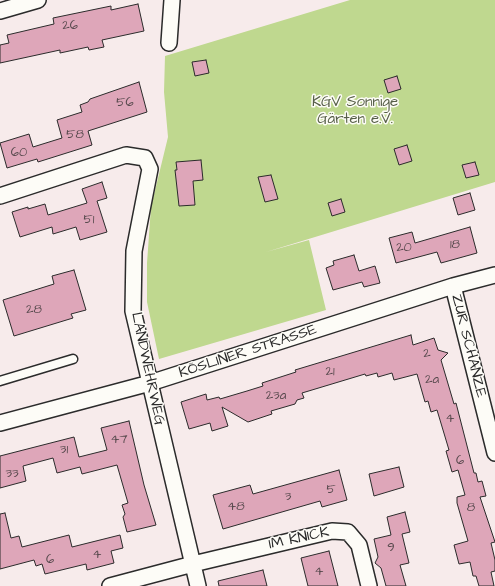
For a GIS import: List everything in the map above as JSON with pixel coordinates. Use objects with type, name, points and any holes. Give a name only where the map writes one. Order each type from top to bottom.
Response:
[{"type":"street","points":[[0,11],[38,0]]},
{"type":"street","points":[[169,43],[172,0]]},
{"type":"street","name":"LANDWEHRWEG","points":[[0,196],[126,155],[145,158],[150,169],[134,251],[134,311],[198,586]]},
{"type":"street","name":"KÖSLINER STRASSE","points":[[0,423],[150,384],[453,286],[495,275]]},
{"type":"street","name":"ZUR SCHANZE","points":[[453,286],[495,453]]},
{"type":"street","name":"IM KNICK","points":[[110,586],[193,564],[332,531],[348,532],[360,545],[369,586]]},
{"type":"lane","points":[[0,381],[72,359]]},
{"type":"green space","name":"KGV Sonnige Gärten e.V.","points":[[350,0],[495,0],[495,182],[266,252],[309,240],[326,310],[159,359],[147,302],[147,263],[151,207],[168,137],[164,92],[165,56]]},
{"type":"building","points":[[138,4],[144,31],[102,40],[104,47],[89,50],[88,47],[60,53],[60,50],[0,63],[0,45],[9,43],[7,35],[54,24],[53,18],[111,6],[111,10]]},
{"type":"building","points":[[206,60],[209,73],[195,76],[192,62]]},
{"type":"building","points":[[397,76],[401,89],[388,93],[384,80]]},
{"type":"building","points":[[139,82],[147,112],[88,131],[92,145],[38,162],[37,159],[7,168],[0,143],[29,134],[33,147],[62,138],[57,120],[82,112],[80,105],[88,102],[90,99]]},
{"type":"building","points":[[407,145],[412,161],[399,165],[394,149]]},
{"type":"building","points":[[201,160],[203,180],[193,181],[195,205],[179,206],[175,170],[177,170],[176,162]]},
{"type":"building","points":[[475,162],[479,175],[466,178],[462,165]]},
{"type":"building","points":[[271,175],[278,199],[265,202],[258,177]]},
{"type":"building","points":[[102,182],[107,198],[97,201],[107,232],[80,240],[76,227],[53,234],[52,227],[20,237],[12,212],[45,204],[48,215],[87,203],[82,189]]},
{"type":"building","points":[[470,193],[475,210],[458,215],[453,198]]},
{"type":"building","points":[[341,199],[345,212],[332,216],[328,203]]},
{"type":"building","points":[[470,227],[477,253],[441,263],[437,252],[396,263],[389,238],[412,232],[415,243]]},
{"type":"building","points":[[354,255],[359,271],[375,266],[380,283],[364,287],[362,282],[333,290],[326,268],[334,265],[333,261]]},
{"type":"building","points":[[74,270],[86,310],[71,314],[73,318],[14,336],[3,300],[54,284],[52,276]]},
{"type":"building","points":[[411,335],[413,345],[434,338],[438,350],[448,353],[441,360],[454,404],[456,403],[474,473],[476,473],[478,482],[482,481],[486,496],[480,497],[495,542],[491,543],[495,560],[495,571],[491,572],[494,586],[479,586],[476,576],[473,576],[470,562],[459,564],[454,545],[468,541],[457,503],[457,497],[465,495],[458,470],[452,472],[446,451],[449,450],[437,410],[431,412],[428,401],[425,402],[417,374],[394,380],[392,373],[378,377],[377,373],[366,376],[365,374],[302,393],[304,398],[297,400],[295,404],[271,411],[272,414],[248,422],[222,407],[228,426],[212,431],[210,423],[189,429],[181,402],[206,394],[207,400],[219,397],[220,399],[263,386],[262,383],[296,372],[295,370]]},
{"type":"building","points":[[129,421],[144,485],[156,525],[127,532],[123,517],[125,514],[122,505],[128,503],[117,465],[82,474],[80,467],[57,473],[53,458],[23,466],[26,481],[0,488],[0,456],[74,437],[79,457],[107,450],[101,428]]},
{"type":"building","points":[[399,467],[404,487],[374,496],[369,474]]},
{"type":"building","points":[[339,470],[347,500],[322,507],[320,501],[223,529],[213,495],[250,485],[253,494]]},
{"type":"building","points":[[405,512],[410,532],[402,534],[409,563],[400,565],[406,586],[386,586],[381,568],[375,563],[378,557],[374,539],[391,535],[387,517]]},
{"type":"building","points":[[5,513],[11,538],[19,536],[22,547],[69,535],[72,547],[120,535],[123,548],[111,551],[114,563],[87,570],[86,564],[45,574],[42,564],[36,566],[34,560],[0,569],[0,514]]},
{"type":"building","points":[[329,551],[338,586],[308,586],[301,558]]},
{"type":"building","points":[[263,570],[267,586],[219,586],[218,581]]}]
